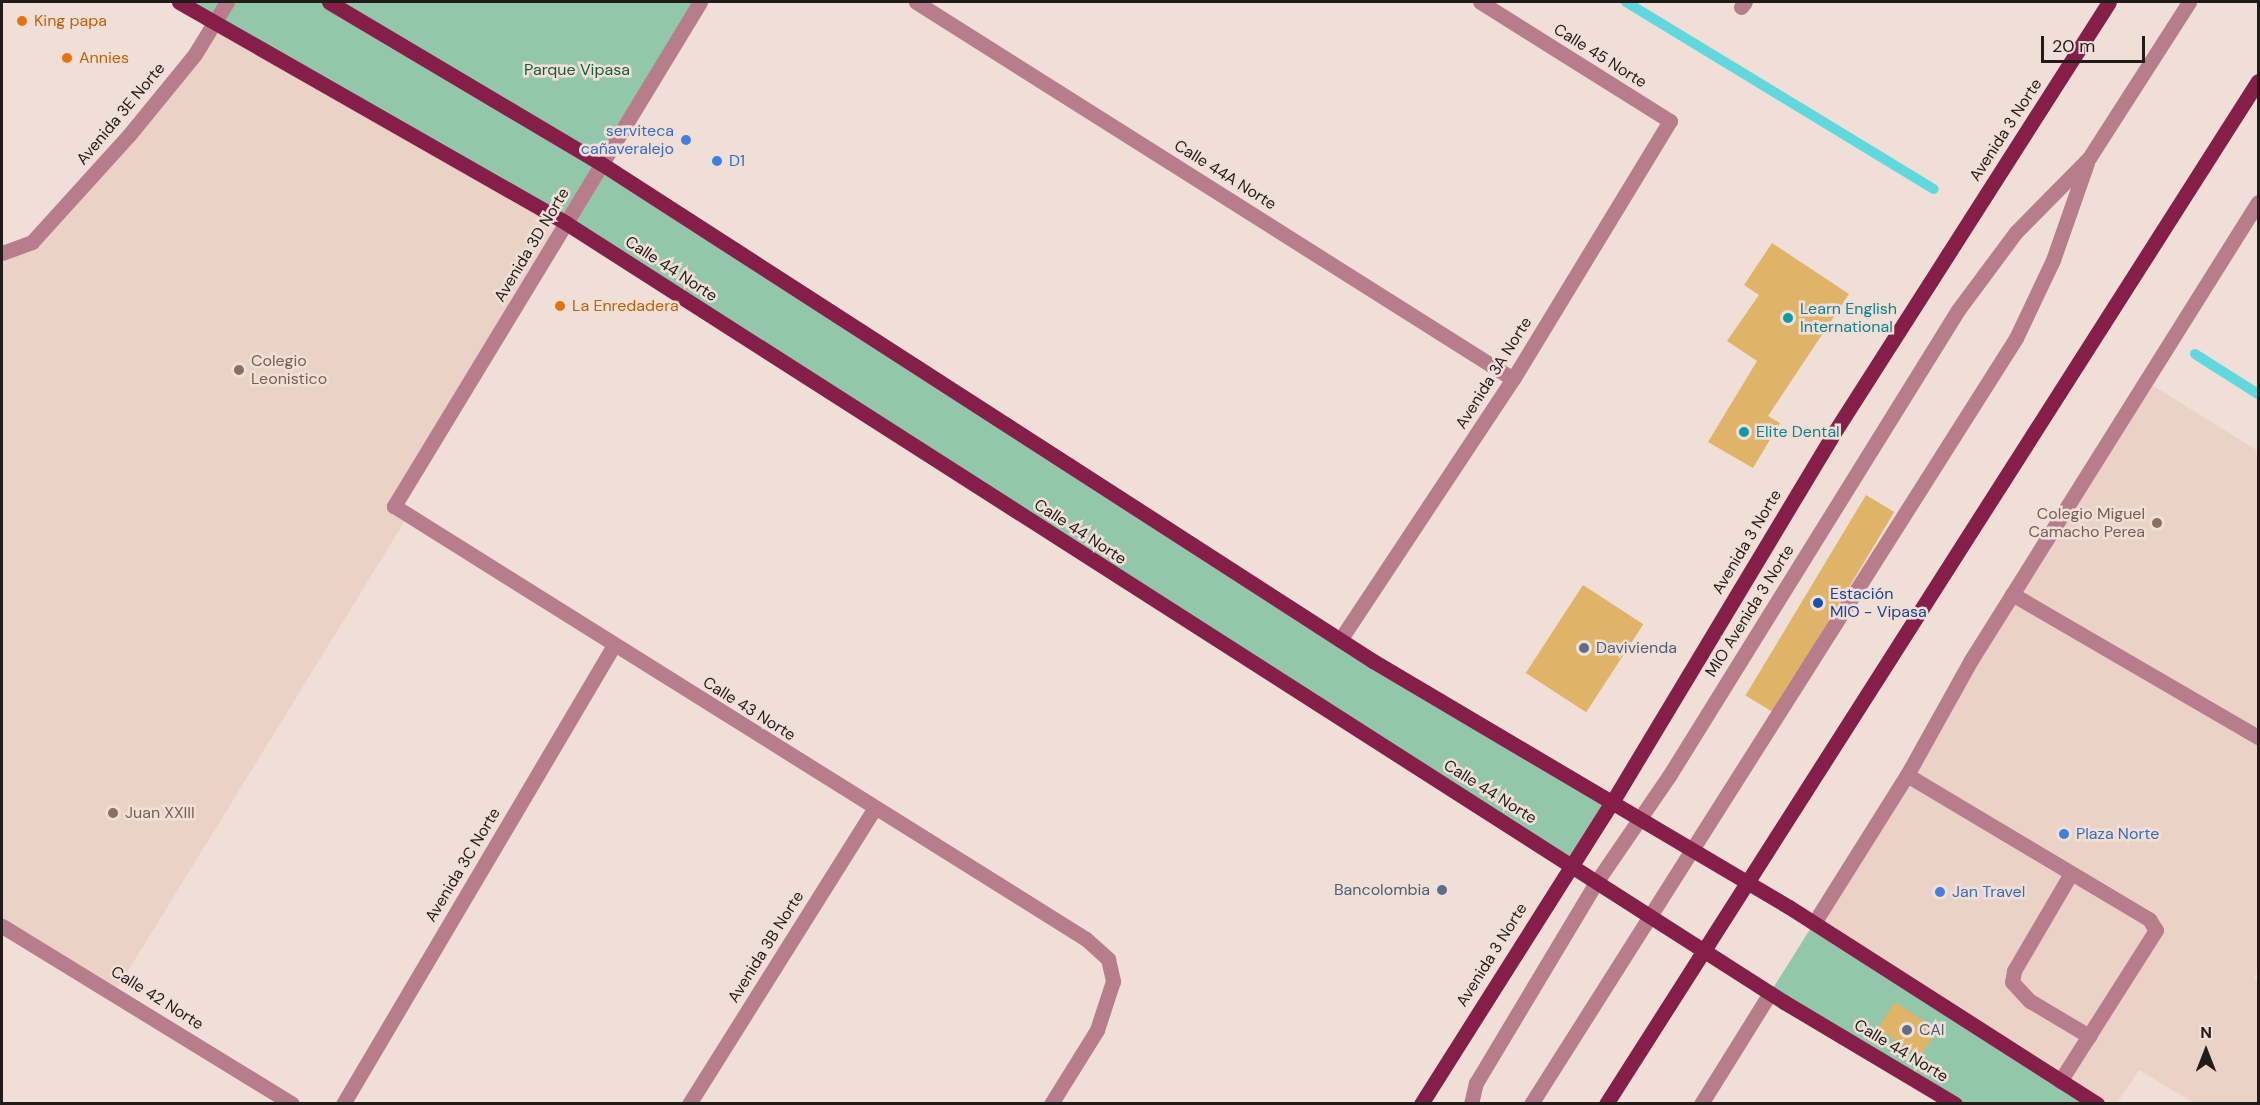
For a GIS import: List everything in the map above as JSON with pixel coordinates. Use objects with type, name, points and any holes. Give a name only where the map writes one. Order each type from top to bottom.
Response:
[{"type":"main road","name":"Calle 44 Norte","points":[[179,2],[216,20],[566,223],[1274,678],[1571,864],[1770,993],[1955,1104]]},
{"type":"main road","points":[[329,2],[602,164],[1340,640],[1611,804],[1814,923],[2097,1104]]},
{"type":"main road","name":"Avenida 3 Norte","points":[[1421,1104],[1611,804],[1830,439],[2109,2]]},
{"type":"main road","points":[[1606,1104],[2259,81]]},
{"type":"street","name":"Avenida 3E Norte","points":[[2,253],[32,242],[129,135],[195,54],[227,2]]},
{"type":"street","name":"Avenida 3D Norte","points":[[394,506],[700,2]]},
{"type":"street","name":"Calle 44A Norte","points":[[916,2],[1514,379]]},
{"type":"street","name":"Calle 45 Norte","points":[[1480,2],[1670,121]]},
{"type":"street","name":"MIO Avenida 3 Norte","points":[[1471,1104],[1476,1083],[1597,881],[1640,821],[1958,310],[2016,232],[2089,158],[2189,2]]},
{"type":"street","name":"Avenida 3A Norte","points":[[1340,640],[1514,379],[1670,121]]},
{"type":"street","name":"MIO Avenida 3 Norte","points":[[1531,1104],[1650,915],[1694,852],[2016,338],[2054,260],[2089,158]]},
{"type":"street","points":[[1814,923],[1907,775],[2012,594],[2259,202]]},
{"type":"street","name":"Calle 43 Norte","points":[[394,506],[874,809],[1086,939],[1108,959],[1113,981],[1097,1030],[1051,1104]]},
{"type":"street","points":[[2012,594],[2259,737]]},
{"type":"street","name":"Avenida 3C Norte","points":[[343,1104],[614,645]]},
{"type":"street","points":[[1907,775],[2070,875],[2149,919],[2156,930],[2060,1081]]},
{"type":"street","name":"Avenida 3B Norte","points":[[689,1104],[874,809]]},
{"type":"street","points":[[2070,875],[2012,982],[2030,1001],[2089,1036]]},
{"type":"street","name":"Calle 42 Norte","points":[[2,926],[292,1104]]},
{"type":"street","points":[[1701,1104],[1770,993]]},
{"type":"shaded area","name":"Colegio Leonistico","points":[[216,20],[566,223],[394,506],[408,516],[115,992],[2,926],[2,253],[32,242]]},
{"type":"shaded area","name":"Plaza Norte","points":[[2144,380],[2258,451],[2258,971],[2254,979],[2258,981],[2258,1103],[2194,1103],[2139,1070],[2117,1103],[2097,1103],[1814,923]]},
{"type":"green space","name":"Parque Vipasa","points":[[179,2],[700,2],[603,164],[1611,804],[1571,864],[566,223]]},
{"type":"green space","points":[[1814,923],[2097,1103],[1955,1103],[1770,993]]},
{"type":"building","name":"Learn English International","points":[[1772,243],[1849,294],[1768,416],[1780,423],[1753,468],[1708,442],[1757,361],[1727,341],[1759,295],[1744,285]]},
{"type":"building","name":"Estación MIO - Vipasa","points":[[1866,495],[1894,512],[1774,713],[1745,696]]},
{"type":"building","name":"Davivienda","points":[[1583,585],[1643,624],[1586,712],[1526,673]]},
{"type":"building","name":"CAI","points":[[1895,1002],[1938,1030],[1920,1057],[1878,1029]]},
{"type":"waterway","points":[[1626,2],[1934,189]]},
{"type":"waterway","points":[[2195,354],[2258,394]]},
{"type":"place","name":"King papa","points":[[22,21]]},
{"type":"place","name":"Annies","points":[[67,58]]},
{"type":"place","name":"serviteca cañaveralejo","points":[[686,140]]},
{"type":"place","name":"D1","points":[[717,161]]},
{"type":"place","name":"La Enredadera","points":[[560,306]]},
{"type":"place","name":"Learn English International","points":[[1788,318]]},
{"type":"place","name":"Colegio Leonistico","points":[[239,370]]},
{"type":"place","name":"Elite Dental","points":[[1744,432]]},
{"type":"place","name":"Colegio Miguel Camacho Perea","points":[[2157,523]]},
{"type":"place","name":"Estación MIO - Vipasa","points":[[1818,603]]},
{"type":"place","name":"Davivienda","points":[[1584,648]]},
{"type":"place","name":"Juan XXIII","points":[[113,813]]},
{"type":"place","name":"Plaza Norte","points":[[2064,834]]},
{"type":"place","name":"Bancolombia","points":[[1442,890]]},
{"type":"place","name":"Jan Travel","points":[[1940,892]]},
{"type":"place","name":"CAI","points":[[1907,1030]]}]
